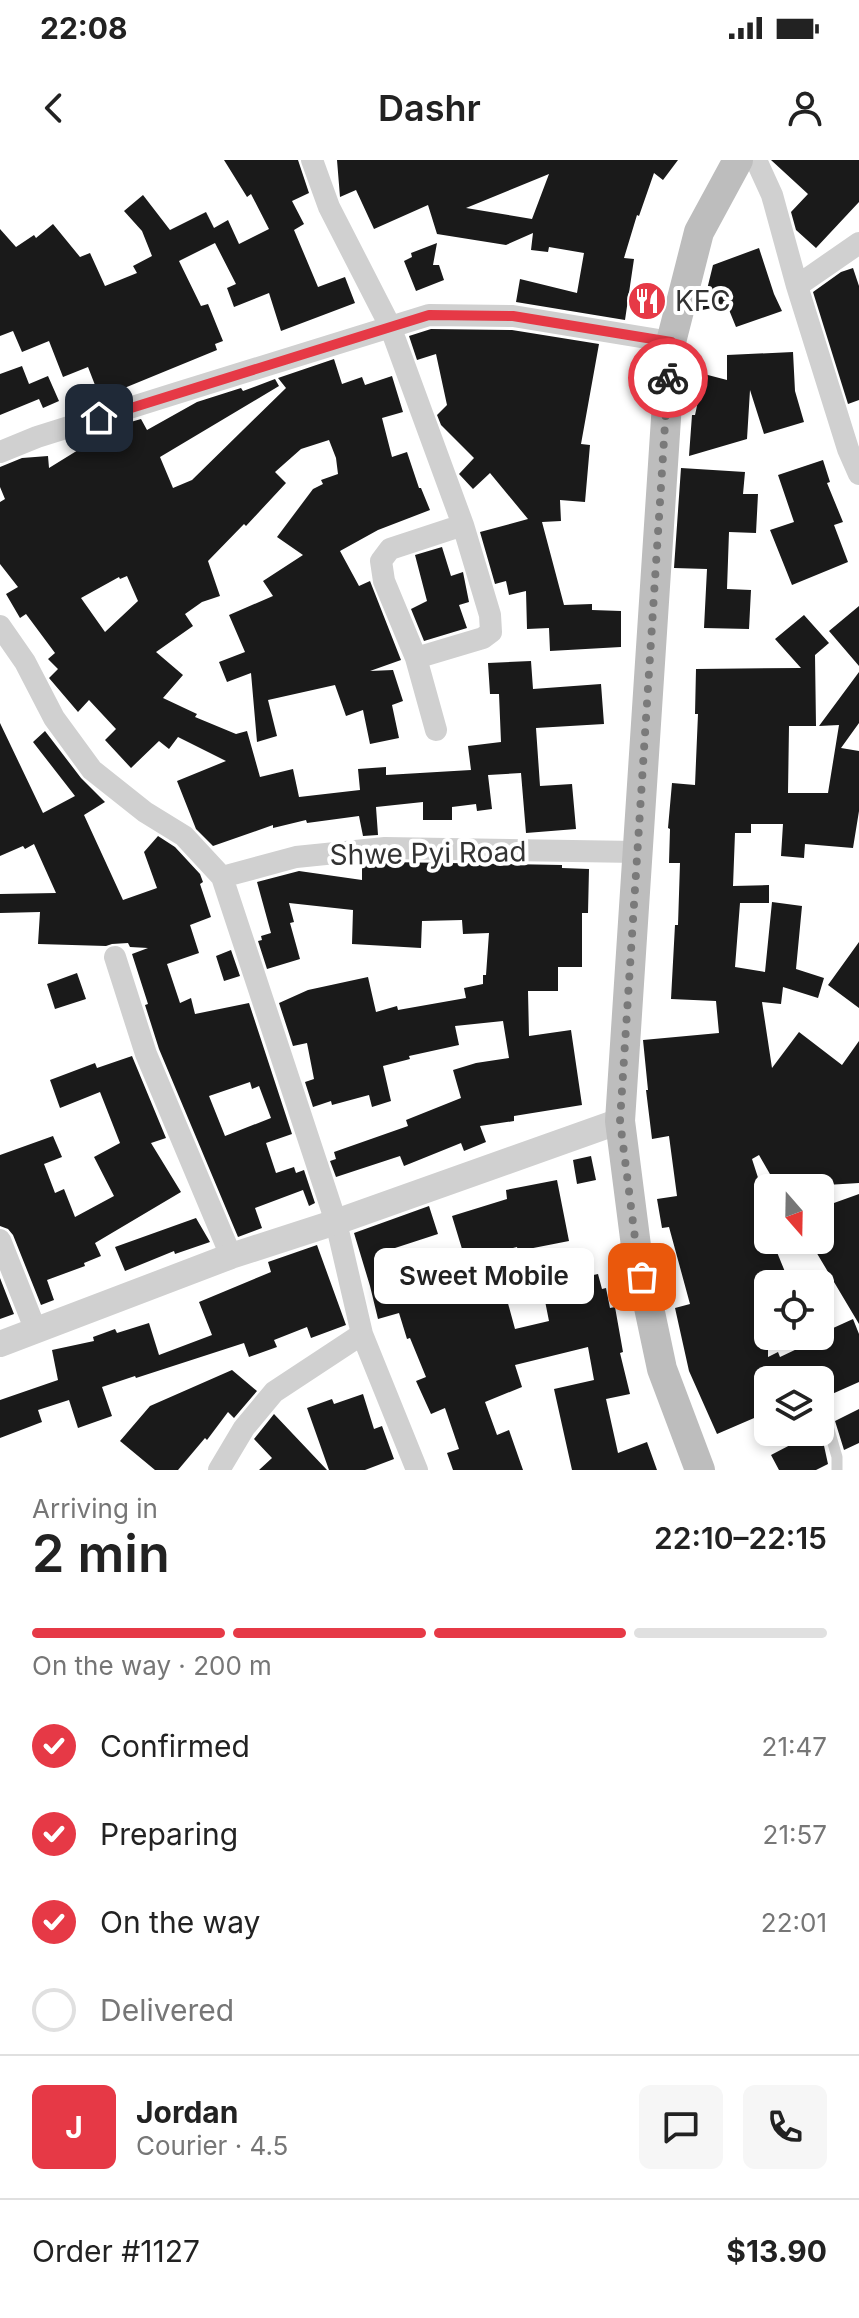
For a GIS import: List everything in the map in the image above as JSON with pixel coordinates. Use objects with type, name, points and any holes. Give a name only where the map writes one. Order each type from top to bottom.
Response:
[{"type":"main road","points":[[700,1470],[662,1369],[636,1246],[620,1121],[671,342],[699,232],[738,160]]},
{"type":"street","points":[[312,160],[329,207],[390,326],[463,525],[490,615],[491,632],[483,638],[416,658]]},
{"type":"street","points":[[756,160],[772,195],[797,286],[848,449],[859,474]]},
{"type":"street","points":[[797,286],[859,243]]},
{"type":"street","points":[[0,452],[37,437],[429,315],[513,316],[671,342]]},
{"type":"street","points":[[436,730],[416,658],[384,581],[381,561],[390,549],[463,525]]},
{"type":"street","points":[[0,626],[25,662],[54,718],[92,770],[145,812],[184,836],[222,877],[336,1222],[362,1334],[417,1470]]},
{"type":"street","name":"Shwe Pyi Road","points":[[222,877],[296,857],[385,848],[637,852]]},
{"type":"street","points":[[115,957],[146,1054],[231,1256]]},
{"type":"street","points":[[0,1344],[231,1256],[620,1121]]},
{"type":"street","points":[[0,1240],[36,1331]]},
{"type":"street","points":[[219,1470],[244,1428],[274,1392],[362,1334]]},
{"type":"lane","points":[[834,1446],[837,1470]]},
{"type":"building","points":[[224,160],[298,160],[309,193],[292,201],[304,224],[294,230],[318,287],[345,277],[355,303],[281,331],[269,293],[234,307],[227,288],[236,284],[215,243],[179,261],[201,306],[208,304],[223,341],[215,344],[217,350],[100,398],[88,367],[63,377],[49,341],[22,352],[13,331],[0,336],[0,229],[16,247],[34,235],[36,238],[53,224],[80,257],[90,253],[105,286],[137,273],[133,266],[152,256],[142,231],[124,211],[143,195],[170,230],[206,212],[214,228],[228,220],[239,244],[269,229],[251,194],[247,197]]},
{"type":"building","points":[[337,160],[678,160],[663,180],[654,173],[637,215],[624,258],[634,259],[625,320],[516,302],[520,279],[577,293],[584,253],[549,247],[548,252],[531,250],[533,233],[506,245],[437,234],[428,205],[374,229],[356,190],[340,197]],"holes":[[[549,174],[532,219],[466,208]]]},
{"type":"building","points":[[771,160],[859,160],[859,202],[816,248],[796,230],[791,212],[808,194]]},
{"type":"building","points":[[437,243],[433,265],[439,265],[444,280],[416,291],[404,261],[412,257],[411,253]]},
{"type":"building","points":[[759,248],[782,311],[736,327],[727,305],[702,310],[713,265]]},
{"type":"building","points":[[853,268],[859,286],[859,400],[848,404],[813,292],[841,272]]},
{"type":"building","points":[[431,329],[512,330],[599,344],[581,444],[590,445],[585,502],[560,500],[561,521],[542,522],[564,605],[592,604],[592,610],[621,611],[621,647],[550,651],[549,628],[527,629],[526,591],[509,595],[506,581],[495,584],[480,532],[528,519],[490,473],[473,489],[459,474],[474,458],[441,425],[437,415],[447,405],[436,354],[417,360],[409,336]]},
{"type":"building","points":[[793,352],[795,391],[804,422],[764,434],[750,390],[747,439],[689,456],[692,415],[695,415],[704,374],[727,380],[727,355]]},
{"type":"building","points":[[334,359],[342,384],[362,377],[365,385],[392,376],[403,412],[382,418],[392,457],[407,452],[430,510],[378,530],[340,551],[359,586],[370,581],[401,660],[370,671],[393,670],[403,701],[392,705],[399,738],[370,744],[363,710],[346,716],[335,685],[268,700],[277,736],[257,742],[251,673],[227,682],[219,662],[245,652],[229,615],[273,596],[263,581],[303,555],[277,537],[313,489],[323,484],[321,480],[338,474],[329,440],[301,449],[275,472],[286,483],[208,561],[220,596],[202,602],[185,614],[193,626],[156,652],[183,675],[163,698],[197,714],[195,717],[236,734],[247,731],[260,777],[293,769],[299,797],[360,790],[358,769],[386,767],[386,775],[471,770],[468,746],[501,742],[499,694],[490,694],[488,663],[531,661],[533,689],[601,684],[604,724],[536,728],[540,786],[572,784],[576,829],[526,833],[521,773],[488,775],[492,809],[477,811],[476,804],[452,807],[452,820],[423,820],[423,802],[376,807],[378,835],[363,836],[359,816],[307,823],[306,820],[273,828],[273,825],[213,846],[196,829],[177,781],[226,761],[178,737],[169,749],[159,741],[131,768],[105,740],[116,729],[89,700],[78,712],[49,678],[58,669],[48,659],[55,653],[26,614],[20,618],[6,594],[18,587],[0,564],[0,502],[5,499],[0,487],[0,467],[22,458],[48,456],[49,468],[117,426],[141,419],[147,430],[197,402],[241,388],[243,391],[275,379],[279,386],[160,457],[173,488],[192,480],[286,388],[278,378]],"holes":[[[127,576],[138,601],[105,632],[81,598],[119,577]]]},
{"type":"building","points":[[22,366],[29,384],[48,376],[59,401],[43,408],[39,399],[0,415],[0,374]]},
{"type":"building","points":[[823,460],[830,482],[827,483],[843,522],[834,525],[848,562],[792,585],[770,530],[794,522],[778,475]]},
{"type":"building","points":[[681,468],[745,472],[743,494],[758,494],[756,533],[729,532],[727,589],[751,590],[749,629],[704,628],[707,569],[674,568]]},
{"type":"building","points":[[442,547],[451,576],[463,572],[469,602],[459,605],[467,628],[424,641],[411,609],[427,601],[415,555]]},
{"type":"building","points":[[859,606],[859,666],[829,631]]},
{"type":"building","points":[[804,615],[829,643],[815,655],[816,726],[789,726],[788,793],[828,793],[839,725],[819,726],[859,672],[859,723],[841,748],[859,751],[859,811],[853,848],[805,844],[804,858],[781,856],[783,824],[751,824],[751,833],[735,833],[733,886],[769,885],[769,903],[740,903],[735,967],[765,972],[772,902],[802,906],[796,969],[824,978],[818,998],[783,987],[781,1004],[762,1002],[772,1068],[799,1032],[842,1065],[859,1041],[859,1183],[834,1185],[834,1174],[770,1174],[759,1155],[752,1159],[757,1174],[754,1174],[754,1254],[778,1254],[784,1270],[754,1270],[754,1350],[768,1350],[768,1357],[778,1352],[780,1357],[795,1350],[834,1350],[834,1328],[853,1319],[859,1334],[859,1382],[834,1393],[834,1366],[754,1366],[754,1418],[717,1434],[689,1371],[675,1308],[690,1304],[669,1227],[662,1228],[657,1199],[677,1196],[669,1136],[652,1139],[643,1040],[719,1033],[716,1001],[671,999],[680,863],[669,863],[672,783],[695,785],[696,669],[801,668],[775,639]]},
{"type":"building","points":[[0,723],[43,813],[75,796],[33,742],[45,731],[81,778],[105,802],[84,815],[123,900],[157,888],[144,852],[158,836],[175,847],[200,874],[203,882],[200,884],[211,917],[190,925],[199,953],[167,964],[180,1003],[191,998],[195,1014],[249,1003],[292,1134],[266,1143],[276,1173],[294,1167],[296,1173],[304,1170],[315,1203],[309,1206],[303,1190],[255,1208],[262,1228],[238,1237],[159,1049],[145,1005],[148,1004],[132,954],[148,948],[130,947],[128,943],[106,946],[38,944],[40,912],[0,913],[0,894],[56,893],[34,844],[0,856]],"holes":[[[250,1082],[252,1089],[259,1086],[271,1118],[225,1136],[209,1096]]]},
{"type":"building","points":[[362,864],[562,865],[562,868],[589,869],[588,913],[582,913],[582,967],[558,967],[558,991],[528,991],[529,1036],[571,1030],[582,1105],[514,1116],[514,1121],[480,1126],[486,1142],[464,1151],[461,1143],[404,1166],[400,1156],[336,1177],[330,1161],[336,1159],[334,1152],[408,1126],[406,1120],[461,1098],[453,1070],[509,1058],[503,1021],[455,1026],[459,1045],[409,1056],[410,1059],[383,1066],[391,1101],[372,1107],[369,1095],[313,1107],[305,1082],[314,1079],[307,1043],[293,1046],[279,1003],[308,990],[368,977],[376,1012],[397,1006],[398,1010],[466,998],[464,988],[483,984],[483,975],[486,975],[489,933],[463,934],[462,920],[422,921],[421,948],[352,944],[353,910],[289,903],[294,922],[290,923],[300,959],[267,969],[258,941],[262,940],[261,936],[271,933],[257,882],[299,871],[362,880]]},
{"type":"building","points":[[859,942],[859,1008],[828,985]]},
{"type":"building","points":[[231,950],[240,976],[224,981],[216,956]]},
{"type":"building","points":[[77,973],[86,999],[55,1009],[47,984]]},
{"type":"building","points":[[132,1056],[166,1138],[151,1143],[181,1192],[95,1243],[101,1256],[84,1263],[85,1266],[47,1280],[54,1300],[41,1305],[13,1235],[0,1226],[0,1155],[53,1136],[62,1157],[44,1164],[55,1193],[64,1189],[75,1217],[114,1196],[94,1157],[120,1143],[100,1092],[60,1108],[50,1080],[95,1063],[97,1068]]},
{"type":"building","points":[[591,1156],[596,1180],[577,1184],[573,1160]]},
{"type":"building","points":[[557,1180],[569,1241],[518,1251],[517,1247],[484,1255],[497,1298],[506,1296],[515,1329],[549,1321],[542,1286],[598,1274],[602,1289],[606,1288],[610,1308],[615,1307],[623,1352],[620,1353],[630,1394],[606,1399],[618,1453],[647,1442],[657,1470],[572,1470],[554,1389],[594,1380],[588,1347],[515,1365],[522,1387],[485,1402],[497,1435],[509,1430],[523,1470],[453,1470],[447,1453],[459,1449],[445,1408],[431,1414],[416,1381],[426,1377],[410,1338],[407,1339],[399,1313],[378,1319],[354,1233],[429,1206],[438,1234],[395,1248],[412,1294],[469,1272],[452,1216],[507,1199],[506,1190]]},
{"type":"building","points":[[859,1194],[859,1324],[834,1282],[834,1270],[827,1270],[817,1254],[834,1254],[834,1203]]},
{"type":"building","points":[[196,1218],[210,1242],[175,1254],[174,1251],[125,1271],[115,1247]]},
{"type":"building","points":[[317,1245],[346,1325],[311,1338],[307,1327],[274,1340],[277,1347],[249,1357],[244,1343],[135,1376],[102,1387],[112,1416],[78,1428],[69,1400],[38,1410],[42,1422],[0,1438],[0,1400],[58,1380],[52,1350],[94,1341],[93,1337],[115,1329],[117,1333],[149,1323],[159,1355],[212,1335],[199,1302],[271,1272],[268,1262]]},
{"type":"building","points":[[0,1278],[14,1314],[0,1319]]},
{"type":"building","points":[[232,1370],[257,1391],[234,1418],[228,1412],[178,1470],[155,1470],[120,1441],[150,1406]]},
{"type":"building","points":[[363,1394],[374,1429],[382,1426],[394,1459],[365,1470],[329,1470],[307,1408],[332,1399],[334,1404]]},
{"type":"building","points":[[859,1409],[859,1443],[844,1450],[835,1421]]},
{"type":"building","points":[[274,1414],[327,1470],[259,1470],[272,1458],[254,1439]]},
{"type":"building","points":[[788,1446],[824,1446],[828,1464],[816,1470],[779,1470],[771,1455]]},
{"type":"way so far","points":[[642,1277],[620,1121],[668,378]]},
{"type":"place","name":"KFC","points":[[647,301]]},
{"type":"place","name":"Sweet Mobile","points":[[642,1277]]},
{"type":"route","points":[[99,418],[429,315],[513,316],[671,342],[668,378]]}]
